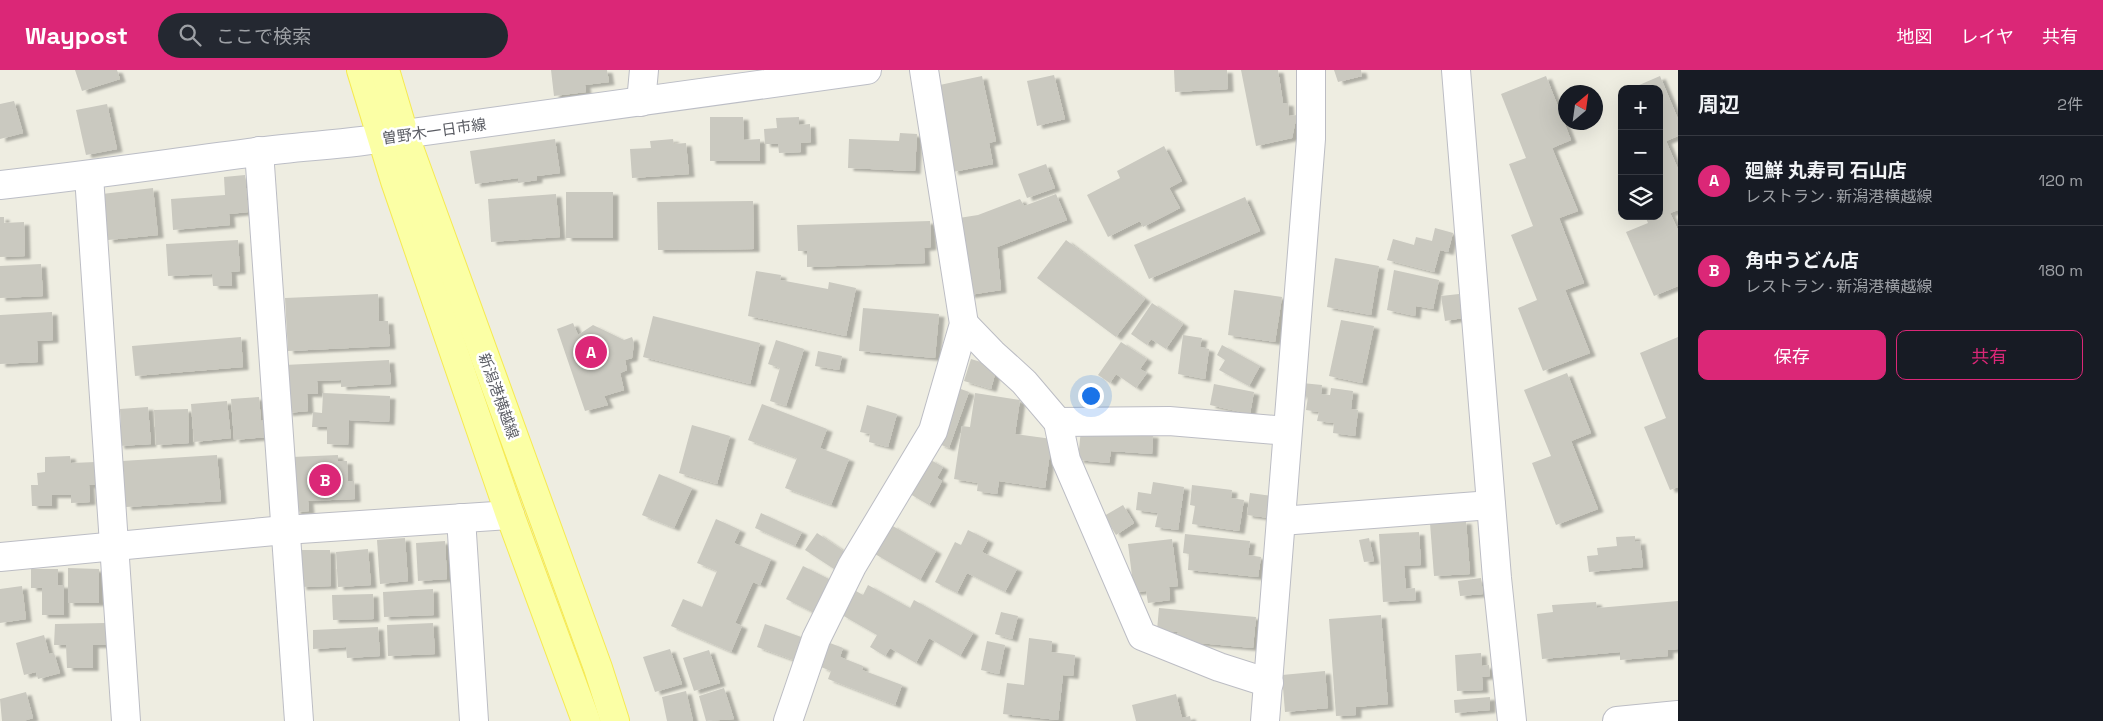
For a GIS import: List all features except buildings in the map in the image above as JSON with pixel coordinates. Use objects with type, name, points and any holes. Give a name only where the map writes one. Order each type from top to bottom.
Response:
[{"type":"main road","name":"新潟港横越線","points":[[361,70],[392,136],[598,668],[614,721]]},
{"type":"main road","name":"新潟港横越線","points":[[386,70],[392,136],[510,515],[586,721]]},
{"type":"street","points":[[641,102],[644,70]]},
{"type":"street","name":"曽野木一日市線","points":[[0,185],[89,176],[641,102],[793,75],[867,70]]},
{"type":"street","points":[[788,721],[816,639],[848,574],[933,431],[964,324],[924,70]]},
{"type":"street","points":[[1265,721],[1311,139],[1311,70]]},
{"type":"street","points":[[1456,70],[1497,578],[1512,721]]},
{"type":"street","points":[[258,152],[299,721]]},
{"type":"street","points":[[89,176],[126,721]]},
{"type":"street","points":[[964,324],[1024,382],[1058,422],[1066,460],[1142,636],[1219,668],[1268,683]]},
{"type":"street","points":[[1058,422],[1169,422],[1287,431]]},
{"type":"street","points":[[1281,521],[1491,505]]},
{"type":"street","points":[[0,557],[285,530],[510,515]]},
{"type":"street","points":[[461,518],[474,721]]},
{"type":"street","points":[[1619,721],[1678,715]]},
{"type":"place","name":"廻鮮 丸寿司 石山店","points":[[591,352]]},
{"type":"place","name":"角中うどん店","points":[[325,480]]}]
